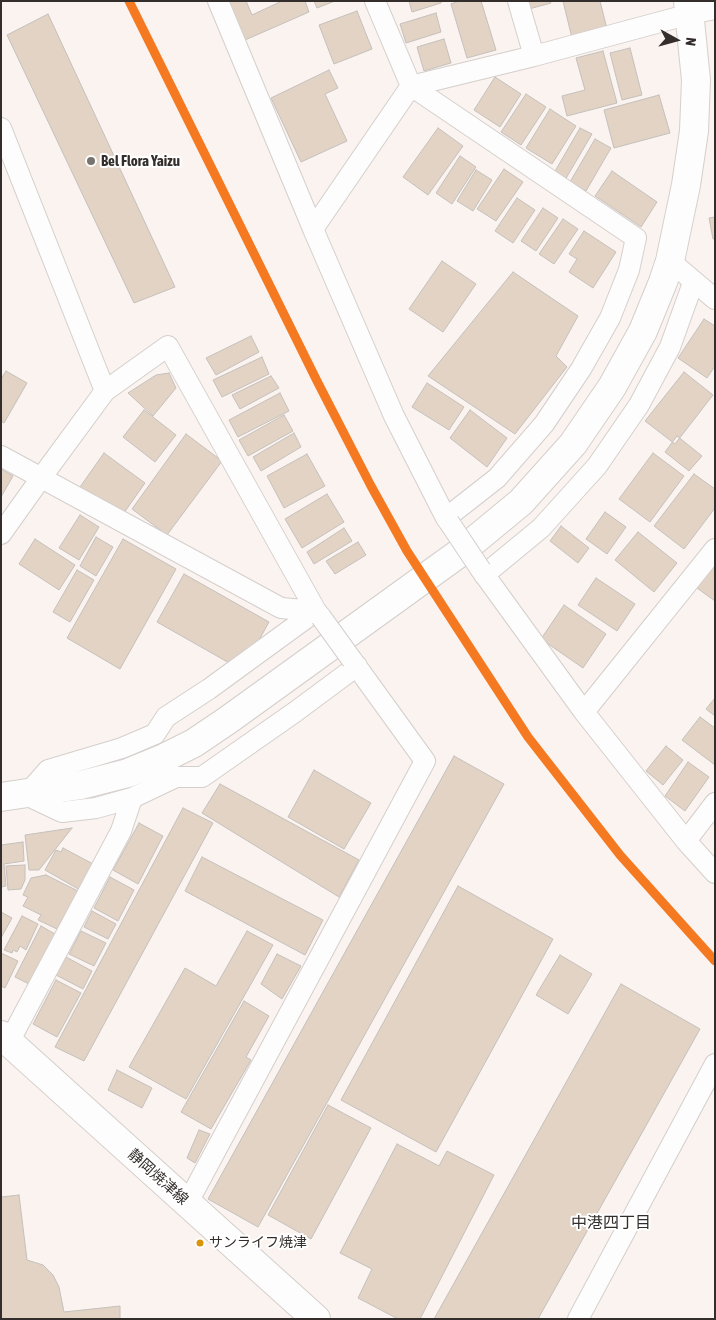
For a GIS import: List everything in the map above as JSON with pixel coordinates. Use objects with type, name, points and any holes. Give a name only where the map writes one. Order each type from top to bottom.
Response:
[{"type":"street","points":[[218,1],[313,229],[394,416],[448,520],[483,573],[584,712],[686,841],[715,873]]},
{"type":"street","points":[[375,1],[411,86],[636,238],[629,270],[610,318],[582,369],[544,424],[496,478],[448,520]]},
{"type":"street","points":[[518,1],[534,56]]},
{"type":"street","points":[[14,796],[81,785],[128,773],[194,743],[458,554],[521,502],[573,444],[612,388],[643,331],[670,261],[686,185],[694,131],[698,8],[534,56],[411,86],[313,229]]},
{"type":"street","points":[[2,135],[105,391]]},
{"type":"street","points":[[670,261],[693,283],[715,299]]},
{"type":"street","points":[[483,573],[541,528],[598,466],[639,405],[670,348],[693,283]]},
{"type":"street","points":[[1,534],[105,391],[168,346],[319,614],[425,761],[188,1204]]},
{"type":"street","points":[[1,456],[281,608],[319,614]]},
{"type":"street","points":[[584,712],[715,549]]},
{"type":"street","points":[[14,796],[48,770],[122,748],[155,734],[166,717],[319,614]]},
{"type":"street","points":[[14,796],[62,812],[96,808],[132,798],[176,777],[202,777],[296,712],[355,663]]},
{"type":"street","points":[[5,1039],[121,831],[132,798]]},
{"type":"street","points":[[686,841],[715,803]]},
{"type":"street","name":"静岡焼津線","points":[[5,1039],[316,1319]]},
{"type":"street","points":[[578,1319],[715,1064]]},
{"type":"building","points":[[228,1],[246,1],[252,15],[282,1],[305,1],[309,12],[245,40]]},
{"type":"building","points":[[314,1],[335,1],[317,8]]},
{"type":"building","points":[[409,1],[441,1],[441,3],[412,12]]},
{"type":"building","points":[[459,1],[481,1],[496,50],[467,58],[451,4]]},
{"type":"building","points":[[527,1],[550,1],[551,3],[529,9]]},
{"type":"building","points":[[563,1],[600,1],[607,29],[572,38]]},
{"type":"building","points":[[357,11],[372,49],[334,64],[319,25]]},
{"type":"building","points":[[436,13],[441,32],[406,43],[400,24]]},
{"type":"building","name":"Bel Flora Yaizu","points":[[48,14],[175,287],[134,303],[7,35]]},
{"type":"building","points":[[444,39],[451,63],[424,71],[417,47]]},
{"type":"building","points":[[630,48],[642,95],[622,100],[610,53]]},
{"type":"building","points":[[603,51],[617,103],[567,116],[562,96],[585,90],[576,58]]},
{"type":"building","points":[[329,70],[338,88],[325,94],[347,141],[301,162],[271,98]]},
{"type":"building","points":[[495,77],[521,94],[500,127],[474,110]]},
{"type":"building","points":[[526,94],[546,107],[521,145],[501,132]]},
{"type":"building","points":[[659,95],[670,133],[614,148],[604,110]]},
{"type":"building","points":[[550,109],[576,126],[552,164],[526,148]]},
{"type":"building","points":[[438,128],[463,146],[428,195],[403,177]]},
{"type":"building","points":[[580,128],[592,134],[565,180],[554,173]]},
{"type":"building","points":[[595,139],[611,148],[586,191],[570,182]]},
{"type":"building","points":[[460,156],[476,167],[452,204],[436,193]]},
{"type":"building","points":[[504,169],[523,182],[496,221],[477,209]]},
{"type":"building","points":[[476,170],[492,180],[473,211],[457,201]]},
{"type":"building","points":[[612,171],[657,202],[641,227],[595,196]]},
{"type":"building","points":[[517,198],[535,210],[513,243],[495,231]]},
{"type":"building","points":[[543,208],[558,218],[536,251],[521,241]]},
{"type":"building","points":[[715,217],[715,239],[713,239],[709,218]]},
{"type":"building","points":[[563,219],[578,229],[554,264],[539,254]]},
{"type":"building","points":[[584,231],[616,252],[593,288],[569,272],[577,259],[569,254]]},
{"type":"building","points":[[442,261],[476,284],[443,332],[409,309]]},
{"type":"building","points":[[513,272],[578,316],[556,356],[567,367],[515,434],[428,376]]},
{"type":"building","points":[[704,319],[715,326],[715,366],[707,378],[678,358]]},
{"type":"building","points":[[251,336],[259,352],[216,375],[206,358]]},
{"type":"building","points":[[262,357],[269,374],[222,397],[213,380]]},
{"type":"building","points":[[6,371],[27,383],[4,423],[1,421],[1,379]]},
{"type":"building","points":[[684,372],[713,395],[675,444],[645,421]]},
{"type":"building","points":[[169,373],[176,388],[153,416],[128,393],[156,375]]},
{"type":"building","points":[[271,376],[279,388],[240,409],[232,395]]},
{"type":"building","points":[[427,383],[464,407],[449,430],[412,407]]},
{"type":"building","points":[[280,393],[289,411],[238,437],[229,420]]},
{"type":"building","points":[[144,410],[176,435],[155,462],[123,437]]},
{"type":"building","points":[[470,410],[507,438],[487,467],[450,438]]},
{"type":"building","points":[[284,415],[293,431],[248,456],[239,440]]},
{"type":"building","points":[[294,433],[301,447],[261,471],[253,457]]},
{"type":"building","points":[[186,434],[222,461],[167,535],[132,509]]},
{"type":"building","points":[[677,436],[702,456],[689,471],[665,452]]},
{"type":"building","points":[[104,453],[145,483],[121,517],[80,487]]},
{"type":"building","points":[[653,453],[684,476],[650,522],[619,499]]},
{"type":"building","points":[[307,454],[325,486],[284,508],[267,476]]},
{"type":"building","points":[[1,469],[13,476],[1,497]]},
{"type":"building","points":[[694,474],[715,489],[715,508],[684,549],[654,526]]},
{"type":"building","points":[[327,494],[344,522],[302,548],[285,519]]},
{"type":"building","points":[[605,512],[626,527],[607,554],[586,539]]},
{"type":"building","points":[[80,515],[99,527],[79,560],[59,548]]},
{"type":"building","points":[[561,526],[589,548],[578,563],[550,541]]},
{"type":"building","points":[[344,528],[352,541],[314,564],[307,552]]},
{"type":"building","points":[[638,532],[677,563],[654,592],[615,560]]},
{"type":"building","points":[[96,537],[113,547],[96,576],[80,566]]},
{"type":"building","points":[[35,539],[75,565],[59,590],[19,564]]},
{"type":"building","points":[[123,539],[176,569],[120,669],[67,638]]},
{"type":"building","points":[[358,542],[366,555],[335,574],[326,561]]},
{"type":"building","points":[[715,563],[715,601],[697,588]]},
{"type":"building","points":[[77,570],[94,580],[70,622],[53,612]]},
{"type":"building","points":[[184,574],[269,622],[254,649],[231,664],[157,622]]},
{"type":"building","points":[[596,578],[635,604],[617,631],[578,605]]},
{"type":"building","points":[[564,605],[606,634],[583,668],[541,639]]},
{"type":"building","points":[[715,698],[715,716],[706,709]]},
{"type":"building","points":[[700,717],[715,728],[715,765],[682,740]]},
{"type":"building","points":[[666,746],[683,760],[663,785],[646,771]]},
{"type":"building","points":[[454,756],[504,784],[258,1227],[208,1199]]},
{"type":"building","points":[[688,762],[709,777],[685,811],[665,796]]},
{"type":"building","points":[[314,770],[371,803],[344,849],[288,817]]},
{"type":"building","points":[[220,784],[359,860],[339,897],[202,813]]},
{"type":"building","points":[[183,808],[213,823],[84,1061],[55,1047]]},
{"type":"building","points":[[139,823],[163,836],[138,884],[113,870]]},
{"type":"building","points":[[72,828],[39,870],[29,870],[25,835]]},
{"type":"building","points":[[23,842],[24,861],[4,864],[6,886],[1,887],[1,845]]},
{"type":"building","points":[[63,848],[95,865],[80,890],[45,870],[56,850],[61,852]]},
{"type":"building","points":[[202,857],[323,920],[305,955],[185,891]]},
{"type":"building","points":[[25,865],[25,880],[21,889],[8,890],[6,866]]},
{"type":"building","points":[[46,875],[78,891],[57,929],[38,920],[41,915],[23,906],[28,897],[23,895],[31,878]]},
{"type":"building","points":[[110,877],[134,890],[118,921],[94,908]]},
{"type":"building","points":[[458,886],[553,939],[436,1152],[341,1100]]},
{"type":"building","points":[[92,911],[116,924],[108,939],[84,927]]},
{"type":"building","points":[[1,912],[12,918],[1,938]]},
{"type":"building","points":[[22,916],[38,924],[26,950],[20,946],[17,952],[13,950],[12,953],[4,950]]},
{"type":"building","points":[[41,926],[55,934],[29,984],[15,977]]},
{"type":"building","points":[[81,931],[106,943],[94,966],[69,954]]},
{"type":"building","points":[[247,931],[273,945],[186,1099],[129,1067],[185,968],[216,986]]},
{"type":"building","points":[[1,953],[18,961],[5,988],[1,986]]},
{"type":"building","points":[[277,954],[301,966],[282,999],[261,984]]},
{"type":"building","points":[[560,955],[592,974],[568,1014],[536,995]]},
{"type":"building","points":[[66,957],[92,971],[83,989],[56,975]]},
{"type":"building","points":[[56,980],[81,993],[57,1037],[33,1024]]},
{"type":"building","points":[[621,984],[700,1029],[538,1319],[434,1319]]},
{"type":"building","points":[[244,1001],[269,1016],[246,1057],[251,1060],[211,1129],[181,1112]]},
{"type":"building","points":[[117,1070],[152,1088],[142,1108],[108,1090]]},
{"type":"building","points":[[328,1105],[371,1128],[311,1239],[268,1215]]},
{"type":"building","points":[[199,1130],[210,1134],[195,1163],[187,1158]]},
{"type":"building","points":[[397,1144],[439,1166],[447,1151],[494,1175],[420,1319],[398,1319],[358,1298],[372,1269],[340,1253]]},
{"type":"building","points":[[19,1195],[27,1260],[43,1265],[53,1275],[59,1287],[64,1312],[120,1306],[120,1319],[1,1319],[1,1197]]},
{"type":"transit line","points":[[129,1],[317,381],[407,551],[528,737],[620,855],[715,961]]},
{"type":"place","name":"Bel Flora Yaizu","points":[[91,161]]},
{"type":"place","name":"サンライフ焼津","points":[[200,1243]]},
{"type":"district","name":"中港四丁目","points":[[611,1223]]}]
